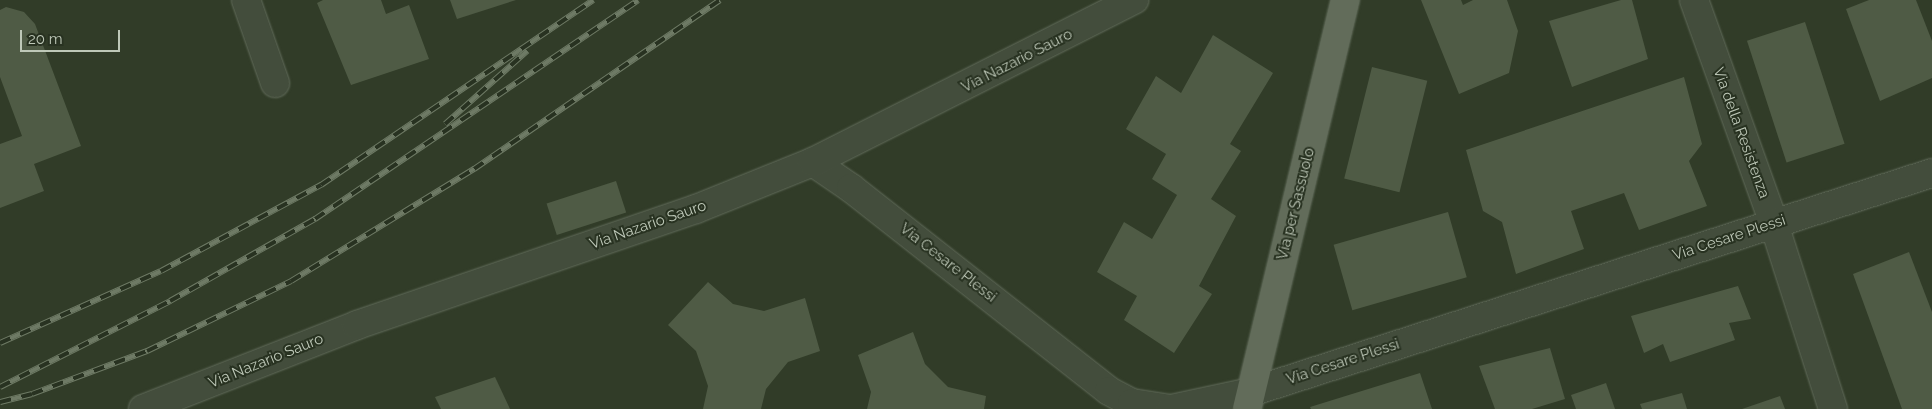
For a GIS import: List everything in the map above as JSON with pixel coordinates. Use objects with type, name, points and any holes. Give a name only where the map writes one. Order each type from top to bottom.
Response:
[{"type":"main road","name":"Via per Sassuolo","points":[[1249,400],[1345,0]]},
{"type":"street","points":[[246,0],[275,83]]},
{"type":"street","name":"Via Nazario Sauro","points":[[143,409],[357,325],[696,209],[813,162],[1134,0]]},
{"type":"street","name":"Via della Resistenza","points":[[1694,0],[1774,224],[1833,409]]},
{"type":"street","name":"Via Cesare Plessi","points":[[813,162],[851,188],[1109,391],[1132,403],[1171,409],[1249,400],[1932,173]]},
{"type":"building","points":[[323,0],[381,0],[386,14],[409,5],[429,59],[351,85],[317,3]]},
{"type":"building","points":[[450,0],[516,0],[457,19]]},
{"type":"building","points":[[1421,0],[1461,0],[1463,5],[1473,0],[1507,0],[1518,31],[1509,73],[1459,94]]},
{"type":"building","points":[[1621,0],[1632,0],[1648,59],[1572,87],[1549,21]]},
{"type":"building","points":[[1869,0],[1916,0],[1932,41],[1932,78],[1880,101],[1846,9]]},
{"type":"building","points":[[6,7],[24,12],[35,24],[81,146],[34,164],[44,191],[0,208],[0,144],[22,136],[0,77],[0,10]]},
{"type":"building","points":[[1805,22],[1845,144],[1787,163],[1747,41]]},
{"type":"building","points":[[1213,35],[1273,73],[1230,144],[1241,151],[1211,199],[1236,216],[1199,286],[1212,294],[1174,353],[1124,320],[1137,296],[1097,272],[1124,222],[1152,239],[1177,195],[1152,179],[1166,154],[1126,129],[1156,76],[1181,93]]},
{"type":"building","points":[[1372,67],[1427,81],[1399,192],[1344,179]]},
{"type":"building","points":[[1684,77],[1702,144],[1689,161],[1707,206],[1639,230],[1624,193],[1571,211],[1584,249],[1516,274],[1502,222],[1483,211],[1466,150]]},
{"type":"building","points":[[616,181],[626,212],[557,235],[547,204]]},
{"type":"building","points":[[1448,212],[1467,277],[1352,310],[1334,245]]},
{"type":"building","points":[[1909,252],[1932,312],[1932,409],[1902,409],[1853,274]]},
{"type":"building","points":[[708,282],[733,304],[764,311],[805,298],[820,351],[788,362],[766,389],[761,409],[703,409],[708,386],[696,351],[668,325]]},
{"type":"building","points":[[1738,286],[1751,319],[1729,323],[1735,340],[1670,362],[1663,344],[1644,353],[1631,316]]},
{"type":"building","points":[[913,332],[925,364],[948,387],[986,396],[984,409],[867,409],[871,392],[858,355]]},
{"type":"building","points":[[1550,348],[1565,399],[1532,409],[1495,409],[1479,366]]},
{"type":"building","points":[[1420,373],[1432,409],[1311,409],[1310,407]]},
{"type":"building","points":[[495,377],[510,409],[441,409],[435,397]]},
{"type":"building","points":[[1606,383],[1615,409],[1576,409],[1571,395]]},
{"type":"building","points":[[1682,393],[1687,409],[1642,409],[1640,404]]},
{"type":"building","points":[[1780,396],[1785,409],[1742,409]]},
{"type":"railway","points":[[0,343],[161,271],[321,185],[593,0]]},
{"type":"railway","points":[[0,387],[170,301],[315,219],[638,0]]},
{"type":"railway","points":[[0,402],[32,394],[147,351],[291,281],[474,169],[720,0]]},
{"type":"railway","points":[[445,124],[527,51]]}]
